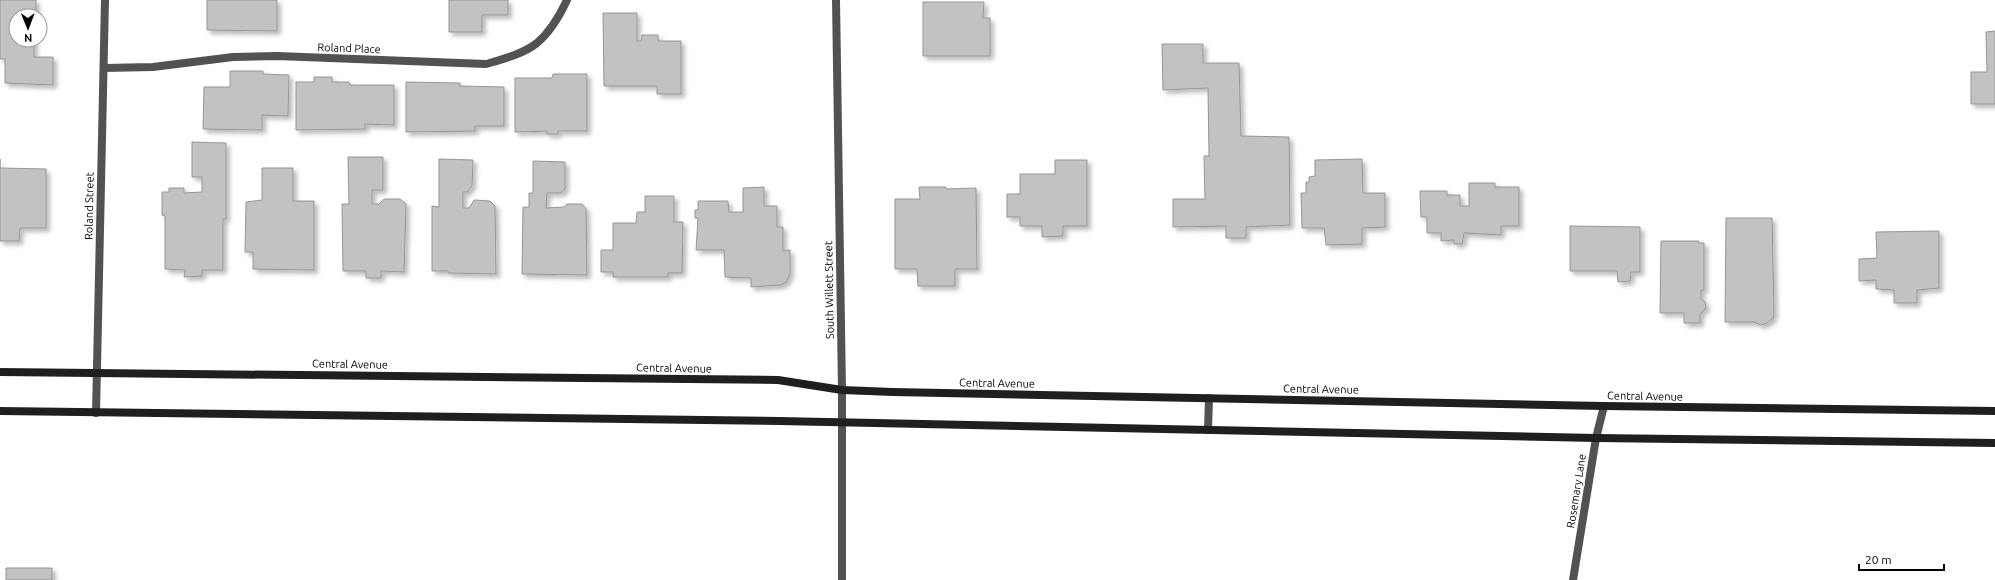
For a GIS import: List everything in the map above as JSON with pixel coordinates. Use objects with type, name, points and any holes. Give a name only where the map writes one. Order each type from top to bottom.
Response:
[{"type":"main road","name":"Central Avenue","points":[[0,372],[778,380],[842,390],[1604,406],[1995,411]]},
{"type":"main road","points":[[0,412],[779,421],[841,424],[1596,438],[1995,443]]},
{"type":"street","name":"Roland Street","points":[[96,413],[105,0]]},
{"type":"street","name":"Roland Place","points":[[104,68],[153,67],[234,57],[277,56],[486,64],[515,54],[537,43],[560,16],[567,0]]},
{"type":"street","name":"South Willett Street","points":[[836,0],[842,390],[842,580]]},
{"type":"street","points":[[1208,430],[1209,398]]},
{"type":"street","name":"Rosemary Lane","points":[[1573,580],[1596,438],[1604,406]]},
{"type":"building","points":[[0,0],[36,0],[36,8],[8,8],[8,48],[34,48],[34,57],[53,57],[53,85],[5,83],[5,59],[0,59]]},
{"type":"building","points":[[207,0],[277,0],[277,31],[207,30]]},
{"type":"building","points":[[449,0],[508,0],[508,15],[482,15],[482,32],[449,32]]},
{"type":"building","points":[[923,2],[984,2],[983,18],[990,18],[990,56],[923,56]]},
{"type":"building","points":[[603,13],[637,13],[637,41],[641,41],[642,35],[658,35],[658,41],[681,41],[681,94],[657,94],[657,86],[604,86]]},
{"type":"building","points":[[1995,31],[1995,104],[1971,104],[1971,72],[1987,72],[1986,32]]},
{"type":"building","points":[[1162,44],[1203,44],[1203,63],[1239,63],[1241,136],[1289,137],[1290,225],[1246,227],[1246,238],[1226,238],[1226,226],[1173,227],[1173,199],[1205,199],[1204,156],[1209,156],[1208,88],[1163,90]]},
{"type":"building","points":[[230,71],[263,71],[263,74],[289,75],[288,116],[262,115],[262,130],[203,129],[204,87],[230,87]]},
{"type":"building","points":[[553,74],[587,74],[587,131],[558,131],[558,134],[547,134],[547,131],[515,132],[515,78],[552,78]]},
{"type":"building","points":[[314,77],[332,77],[332,82],[349,82],[350,85],[394,85],[394,125],[365,124],[365,129],[296,130],[296,82],[314,82]]},
{"type":"building","points":[[406,82],[460,83],[460,86],[504,87],[504,126],[475,126],[475,131],[406,132]]},
{"type":"building","points":[[192,142],[226,143],[226,219],[223,219],[223,270],[202,270],[202,276],[184,277],[185,270],[165,269],[165,216],[162,215],[162,192],[169,192],[169,188],[184,188],[184,193],[202,192],[202,177],[192,177]]},
{"type":"building","points":[[348,157],[383,157],[383,190],[372,190],[372,204],[379,204],[384,199],[400,199],[406,204],[404,272],[381,271],[381,278],[366,278],[366,271],[343,271],[342,204],[349,204]]},
{"type":"building","points":[[439,159],[473,160],[472,186],[467,192],[463,192],[463,208],[469,208],[474,200],[490,201],[495,206],[496,274],[448,273],[448,271],[432,271],[432,206],[439,207]]},
{"type":"building","points":[[1362,159],[1363,193],[1385,193],[1385,227],[1362,228],[1362,244],[1326,245],[1324,228],[1302,228],[1301,193],[1306,193],[1306,182],[1309,182],[1309,177],[1315,176],[1315,160]]},
{"type":"building","points":[[1055,160],[1087,160],[1087,226],[1063,226],[1063,236],[1042,237],[1042,226],[1020,226],[1020,217],[1007,217],[1007,194],[1020,194],[1020,174],[1055,174]]},
{"type":"building","points":[[533,161],[565,162],[565,189],[560,193],[547,193],[546,208],[564,207],[567,204],[582,204],[586,209],[587,275],[522,274],[523,207],[529,207],[529,193],[533,193]]},
{"type":"building","points":[[0,168],[46,169],[46,228],[20,228],[19,241],[0,241]]},
{"type":"building","points":[[262,168],[293,168],[293,201],[314,201],[314,270],[253,269],[253,252],[245,252],[246,202],[262,200]]},
{"type":"building","points":[[1469,183],[1495,183],[1495,187],[1519,187],[1519,226],[1501,226],[1501,235],[1464,233],[1462,244],[1454,244],[1454,240],[1441,241],[1441,233],[1427,233],[1427,217],[1421,217],[1420,191],[1447,191],[1447,195],[1460,195],[1460,206],[1469,206]]},
{"type":"building","points":[[764,187],[764,206],[777,206],[777,227],[783,227],[783,251],[790,250],[790,274],[786,282],[781,285],[751,287],[751,278],[725,277],[724,250],[696,250],[698,218],[695,218],[695,210],[698,210],[698,201],[728,201],[729,212],[743,212],[743,188]]},
{"type":"building","points":[[919,187],[946,187],[946,189],[976,188],[977,269],[955,269],[955,286],[918,286],[917,269],[895,269],[895,199],[920,199]]},
{"type":"building","points":[[645,196],[674,196],[674,222],[683,222],[682,273],[668,273],[668,277],[613,277],[613,272],[601,272],[601,250],[613,250],[613,223],[636,223],[637,212],[645,212]]},
{"type":"building","points":[[1726,218],[1772,218],[1774,313],[1773,318],[1767,323],[1761,325],[1754,322],[1725,322]]},
{"type":"building","points":[[1570,226],[1640,227],[1640,272],[1631,272],[1630,281],[1618,282],[1617,271],[1570,271]]},
{"type":"building","points":[[1939,231],[1939,288],[1917,290],[1917,303],[1894,303],[1894,290],[1876,289],[1876,280],[1859,281],[1859,259],[1877,258],[1876,232]]},
{"type":"building","points":[[1661,241],[1699,241],[1699,243],[1704,243],[1704,290],[1701,290],[1701,299],[1705,302],[1706,306],[1700,314],[1700,323],[1684,323],[1684,313],[1660,313]]},
{"type":"building","points":[[6,568],[52,568],[52,580],[6,580]]}]
